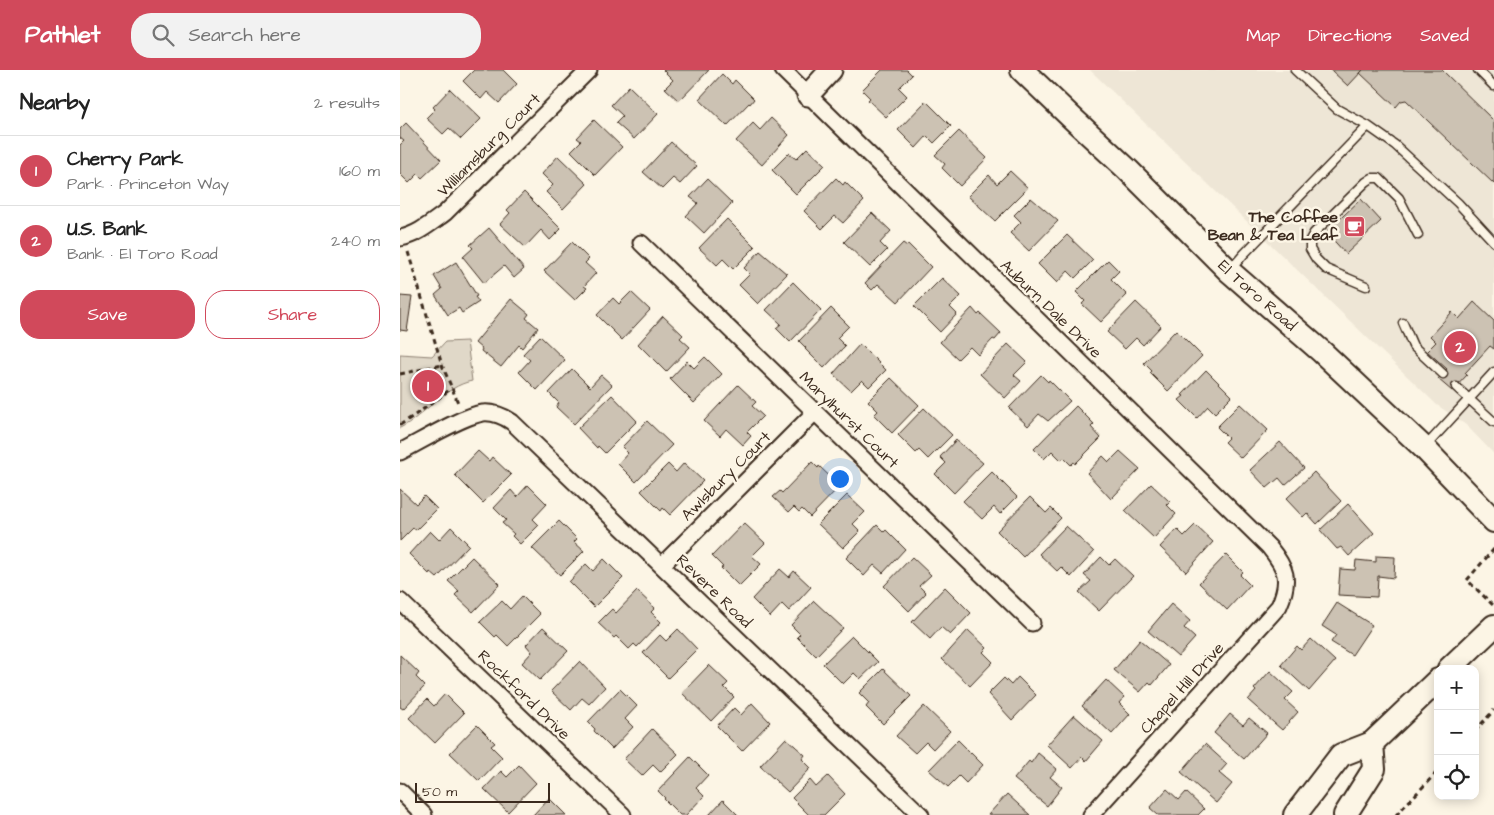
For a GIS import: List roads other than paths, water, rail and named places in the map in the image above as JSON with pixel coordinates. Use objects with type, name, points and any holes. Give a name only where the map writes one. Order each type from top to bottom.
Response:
[{"type":"main road","name":"El Toro Road","points":[[1022,70],[1128,170],[1229,271],[1322,352],[1424,448],[1494,521]]},
{"type":"main road","points":[[1453,665],[1494,626]]},
{"type":"main road","points":[[1294,815],[1341,755],[1372,743],[1434,684]]},
{"type":"main road","points":[[1345,815],[1374,769],[1372,743]]},
{"type":"street","name":"Williamsburg Court","points":[[404,237],[425,227],[445,213],[589,70]]},
{"type":"street","name":"Auburn Dale Drive","points":[[783,70],[1269,547],[1282,563],[1286,579]]},
{"type":"street","points":[[808,95],[831,70]]},
{"type":"street","name":"Marylhurst Court","points":[[641,244],[1032,622]]},
{"type":"street","name":"Awlsbury Court","points":[[662,565],[816,412]]},
{"type":"street","name":"Revere Road","points":[[400,452],[470,417],[482,413],[493,413],[512,422],[921,815]]},
{"type":"street","name":"Chapel Hill Drive","points":[[1091,815],[1279,606],[1283,597],[1286,579]]},
{"type":"street","name":"Rockford Drive","points":[[400,601],[624,815]]},
{"type":"street","points":[[400,791],[424,815]]},
{"type":"lane","points":[[1295,70],[1337,109],[1368,126],[1395,145],[1458,203],[1494,242]]},
{"type":"lane","points":[[1478,70],[1494,86]]},
{"type":"lane","points":[[1229,271],[1368,126]]},
{"type":"lane","points":[[1366,286],[1326,270],[1310,249],[1310,240],[1314,232],[1366,182],[1372,178],[1379,178],[1399,198],[1418,235]]},
{"type":"lane","points":[[1403,323],[1413,346],[1443,374]]},
{"type":"lane","points":[[1424,448],[1494,372]]},
{"type":"lane","points":[[1456,387],[1494,422]]},
{"type":"place","name":"The Coffee Bean & Tea Leaf","points":[[1354,226]]},
{"type":"place","name":"U.S. Bank","points":[[1460,347]]},
{"type":"place","name":"Cherry Park","points":[[428,386]]}]
